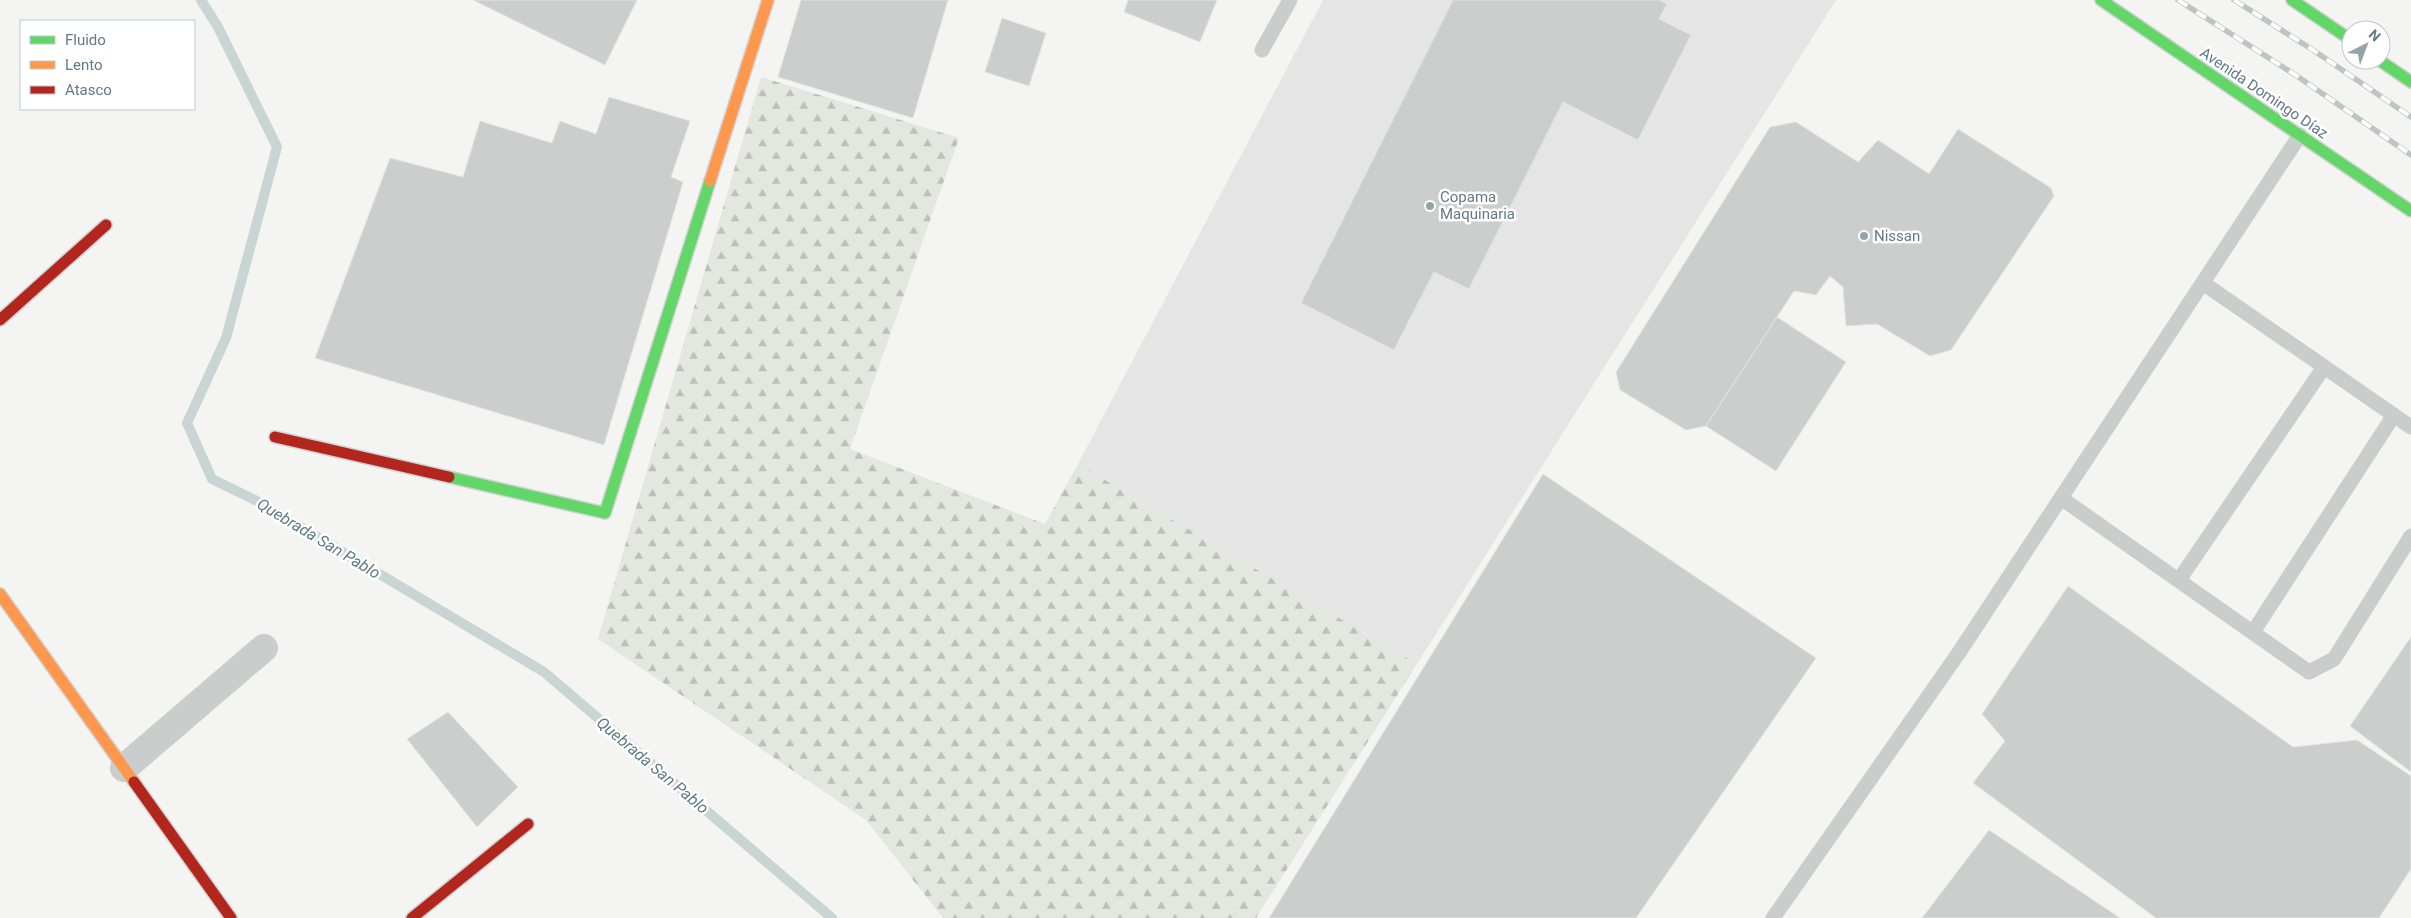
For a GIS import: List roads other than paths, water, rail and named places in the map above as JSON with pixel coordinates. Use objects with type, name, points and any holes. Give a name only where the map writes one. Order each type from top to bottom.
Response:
[{"type":"street","points":[[275,437],[605,513],[768,0]]},
{"type":"street","name":"Avenida Domingo Díaz","points":[[2100,0],[2411,211]]},
{"type":"street","points":[[2292,0],[2341,33]]},
{"type":"street","points":[[2391,68],[2411,82]]},
{"type":"street","points":[[0,320],[106,225]]},
{"type":"street","points":[[0,594],[231,918]]},
{"type":"street","points":[[124,768],[264,648]]},
{"type":"street","points":[[412,918],[528,824]]},
{"type":"lane","points":[[1262,50],[1290,0]]},
{"type":"lane","points":[[2320,0],[2325,21]]},
{"type":"lane","points":[[1773,918],[1958,654],[2300,135]]},
{"type":"lane","points":[[2203,283],[2411,427]]},
{"type":"lane","points":[[2179,580],[2324,367]]},
{"type":"lane","points":[[2253,632],[2394,415]]},
{"type":"lane","points":[[2061,498],[2309,672],[2334,659],[2411,536]]},
{"type":"waterway","name":"Quebrada San Pablo","points":[[201,0],[218,27],[277,147],[226,338],[187,423],[212,479],[257,501],[544,672],[832,918]]},
{"type":"railway","points":[[2178,0],[2297,76],[2411,155]]},
{"type":"railway","points":[[2234,0],[2313,50],[2411,117]]},
{"type":"place","name":"Copama Maquinaria","points":[[1430,206]]},
{"type":"place","name":"Nissan","points":[[1864,236]]}]
